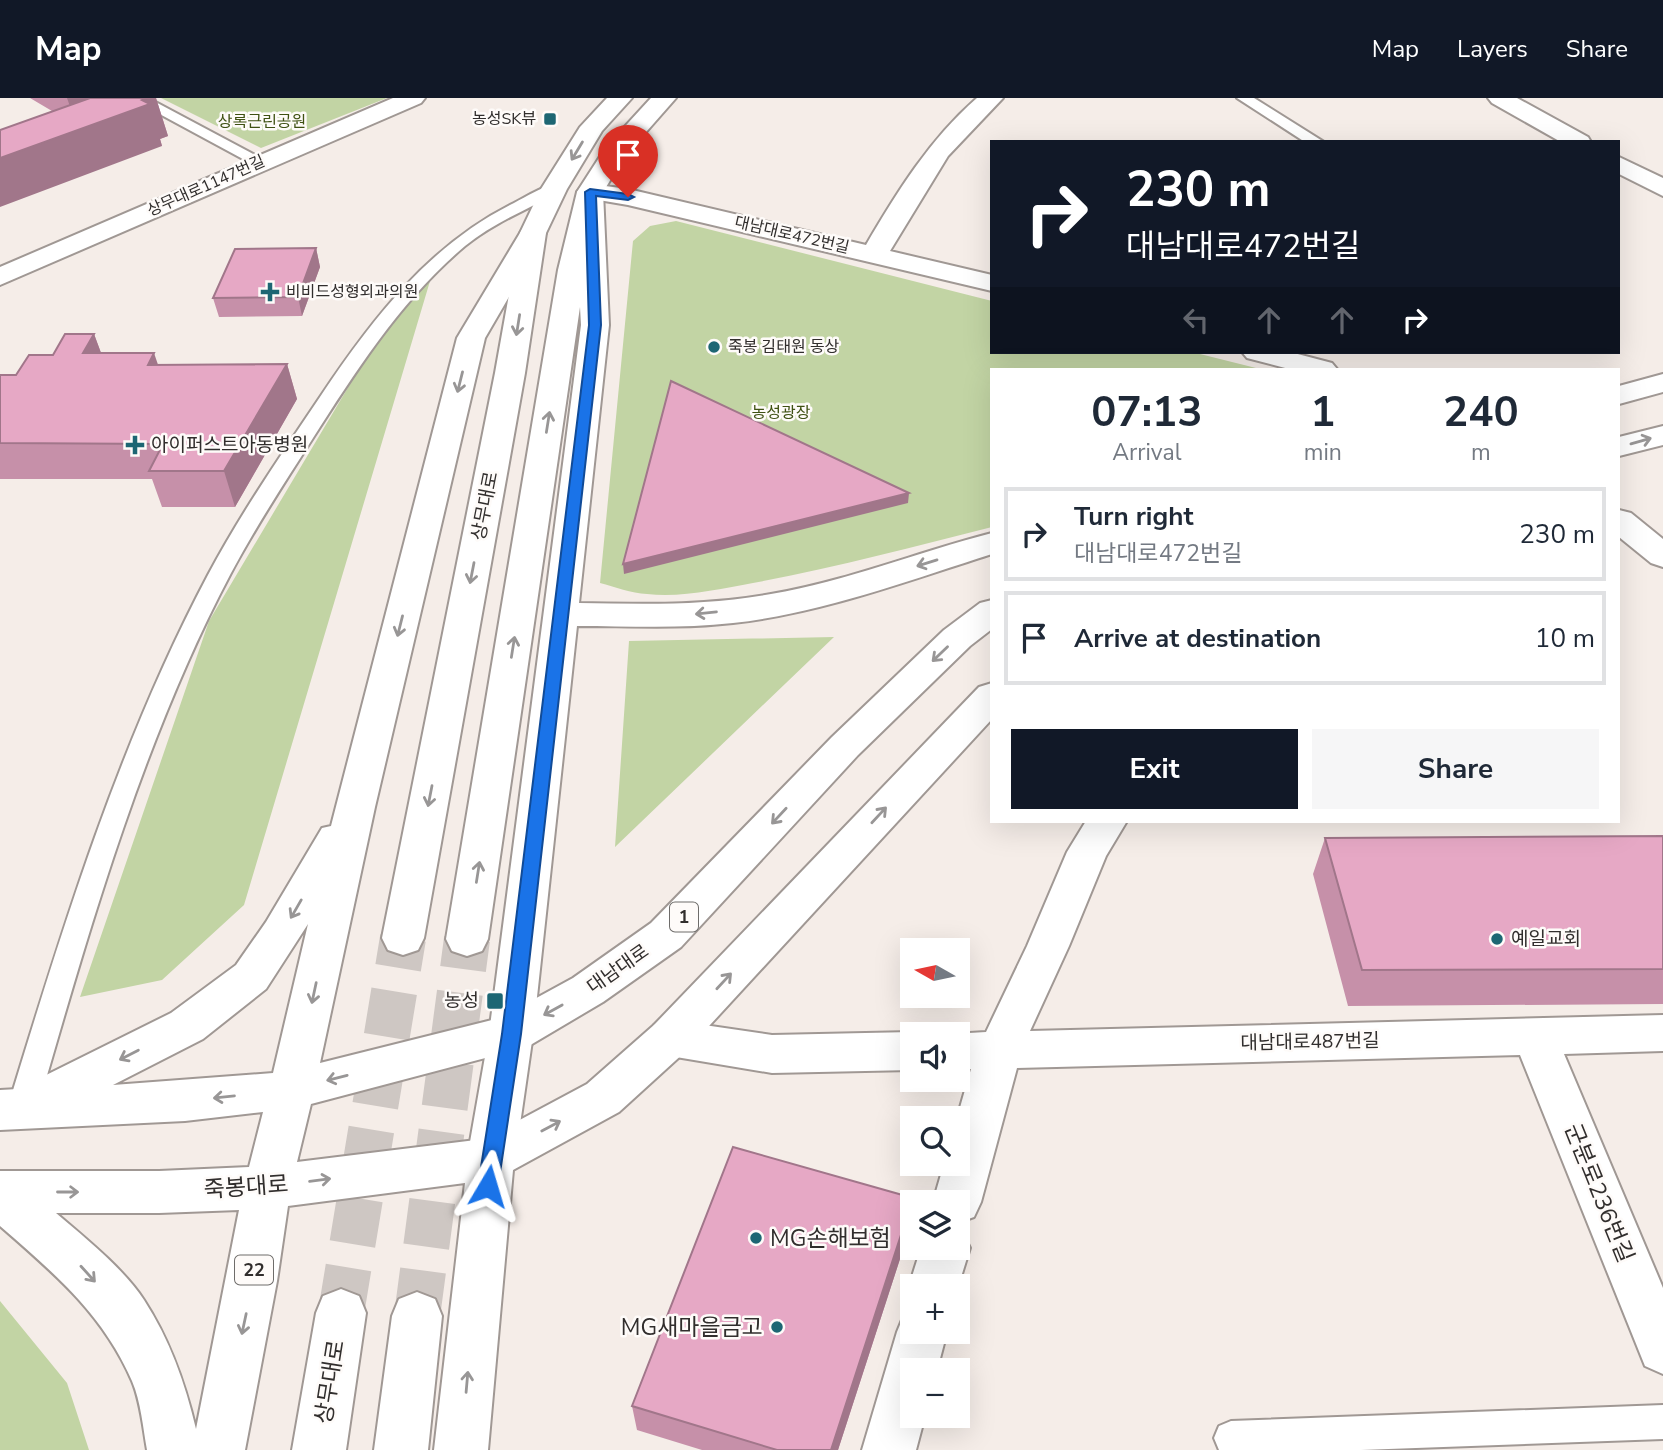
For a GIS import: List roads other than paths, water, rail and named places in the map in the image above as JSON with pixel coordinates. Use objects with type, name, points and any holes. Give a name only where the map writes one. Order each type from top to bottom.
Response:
[{"type":"street","name":"상무대로1147번길","points":[[0,277],[260,162],[413,98]]},
{"type":"street","name":"상무대로","points":[[403,938],[510,373],[533,233],[554,189],[592,127],[620,98]]},
{"type":"street","points":[[467,939],[572,270],[590,192],[615,152],[664,98]]},
{"type":"street","points":[[874,254],[914,185],[935,155],[956,129],[991,98]]},
{"type":"street","points":[[1500,98],[1575,140]]},
{"type":"street","points":[[1635,173],[1663,188]]},
{"type":"street","points":[[461,1450],[491,1159],[511,1034],[595,325],[590,192]]},
{"type":"street","name":"대남대로472번길","points":[[590,192],[628,197],[990,283]]},
{"type":"street","points":[[292,1090],[355,807],[471,338],[533,233]]},
{"type":"street","points":[[1265,354],[1318,368]]},
{"type":"street","points":[[1620,395],[1663,383]]},
{"type":"street","points":[[1620,447],[1663,435]]},
{"type":"street","points":[[1620,521],[1663,556]]},
{"type":"street","points":[[562,614],[697,615],[763,606],[840,589],[990,544]]},
{"type":"street","name":"대남대로","points":[[292,1090],[511,1034],[588,990],[666,935],[845,746],[957,638],[990,613]]},
{"type":"street","points":[[491,1159],[603,1098],[670,1038],[990,698]]},
{"type":"street","points":[[11,1110],[187,1026],[251,977],[281,934],[355,807]]},
{"type":"street","points":[[959,1190],[978,1050],[1048,946],[1087,852],[1106,823]]},
{"type":"street","name":"대남대로487번길","points":[[978,1050],[1663,1033]]},
{"type":"street","name":"군분로236번길","points":[[1535,1037],[1663,1349]]},
{"type":"street","points":[[670,1038],[772,1054],[900,1051]]},
{"type":"street","name":"1","points":[[11,1110],[185,1101],[292,1090]]},
{"type":"street","name":"22","points":[[218,1450],[253,1281],[267,1187],[292,1090]]},
{"type":"street","name":"죽봉대로","points":[[0,1194],[159,1192],[267,1187],[491,1159]]},
{"type":"street","points":[[0,1194],[78,1263],[125,1315],[158,1379],[174,1450]]},
{"type":"street","name":"상무대로","points":[[319,1450],[341,1313]]},
{"type":"street","points":[[401,1450],[417,1317]]},
{"type":"street","points":[[889,1450],[919,1344]]},
{"type":"lane","points":[[138,98],[260,162]]},
{"type":"lane","points":[[1244,98],[1313,140]]},
{"type":"lane","points":[[11,1110],[54,999],[157,710],[210,592],[328,398],[407,292],[461,241],[554,189]]},
{"type":"lane","points":[[1231,1438],[1663,1422]]},
{"type":"tunnel","points":[[341,1313],[403,938]]},
{"type":"tunnel","points":[[417,1316],[467,939]]},
{"type":"place","name":"농성SK뷰","points":[[550,119]]},
{"type":"place","name":"비비드성형외과의원","points":[[270,292]]},
{"type":"place","name":"죽봉 김태원 동상","points":[[714,347]]},
{"type":"place","name":"아이퍼스트아동병원","points":[[135,445]]},
{"type":"place","name":"예일교회","points":[[1497,939]]},
{"type":"place","name":"농성","points":[[495,1001]]},
{"type":"place","name":"MG손해보험","points":[[756,1238]]},
{"type":"place","name":"MG새마을금고","points":[[777,1327]]},
{"type":"park label","name":"상록근린공원","points":[[262,122]]},
{"type":"park label","name":"농성광장","points":[[781,413]]}]
